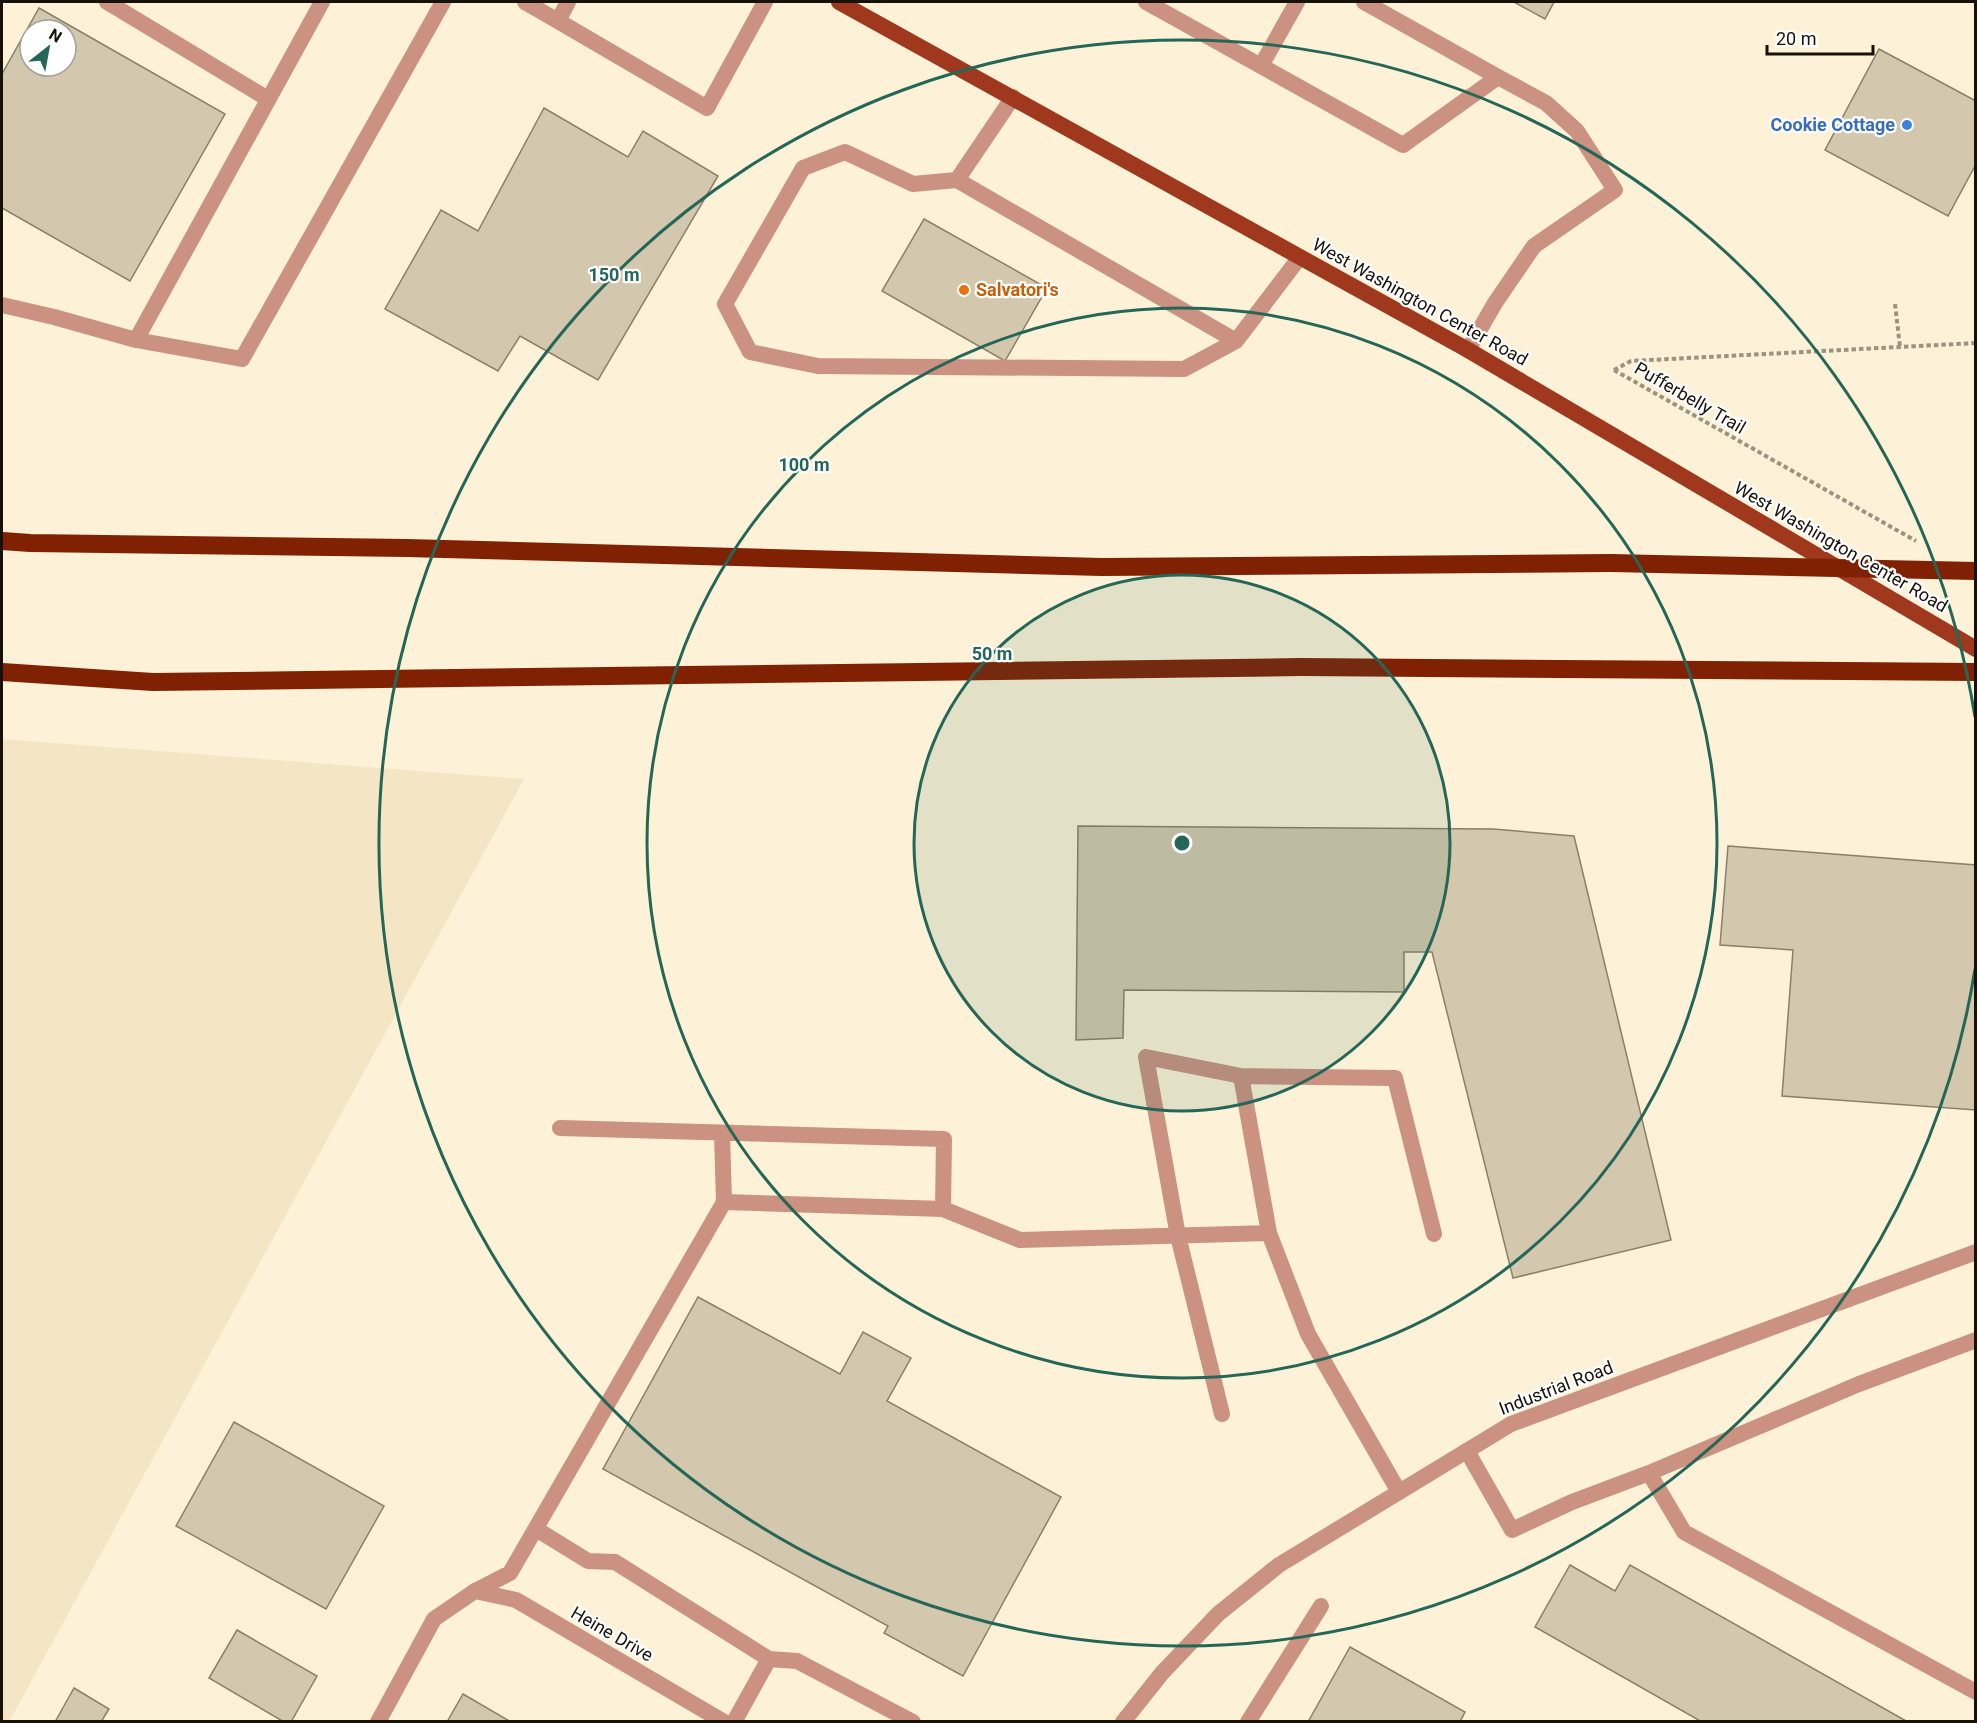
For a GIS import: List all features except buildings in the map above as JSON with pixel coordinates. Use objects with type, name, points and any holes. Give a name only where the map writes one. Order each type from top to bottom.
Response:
[{"type":"highway","points":[[2,541],[407,548],[1102,567],[1611,563],[1976,571]]},
{"type":"highway","points":[[2,672],[153,682],[1301,667],[1976,672]]},
{"type":"main road","name":"West Washington Center Road","points":[[839,2],[1468,350],[1976,649]]},
{"type":"street","points":[[107,2],[268,99]]},
{"type":"street","points":[[136,340],[322,2]]},
{"type":"street","points":[[2,305],[136,340],[242,360],[443,2]]},
{"type":"street","points":[[525,2],[707,108],[765,2]]},
{"type":"street","points":[[558,21],[568,2]]},
{"type":"street","points":[[1146,2],[1403,145],[1498,77]]},
{"type":"street","points":[[1261,66],[1297,2]]},
{"type":"street","points":[[1364,2],[1546,103],[1577,131],[1615,190],[1534,246],[1495,303],[1468,350]]},
{"type":"street","points":[[957,180],[1013,97]]},
{"type":"street","points":[[1236,341],[957,180],[913,184],[844,152],[803,168],[724,304],[750,352],[818,366],[1184,369],[1236,341],[1300,257]]},
{"type":"street","points":[[1222,1414],[1178,1236],[1146,1057],[1241,1076],[1395,1078],[1434,1234]]},
{"type":"street","points":[[1241,1076],[1269,1233],[1308,1334],[1399,1492]]},
{"type":"street","points":[[560,1128],[944,1139],[943,1209]]},
{"type":"street","points":[[378,1722],[434,1619],[476,1591],[510,1573],[536,1529],[724,1202],[722,1133]]},
{"type":"street","points":[[724,1202],[943,1209],[1020,1240],[1269,1233]]},
{"type":"street","name":"Industrial Road","points":[[1123,1722],[1162,1673],[1218,1614],[1279,1565],[1511,1424],[1976,1252]]},
{"type":"street","points":[[1467,1451],[1512,1530],[1572,1502],[1649,1473],[1859,1384],[1976,1340]]},
{"type":"street","points":[[1649,1473],[1684,1532],[1976,1692]]},
{"type":"street","points":[[536,1529],[588,1561],[615,1562],[769,1659],[797,1661],[913,1722]]},
{"type":"street","name":"Heine Drive","points":[[476,1591],[516,1600],[724,1722]]},
{"type":"street","points":[[1248,1722],[1321,1606]]},
{"type":"street","points":[[734,1722],[769,1659]]},
{"type":"path","points":[[1895,304],[1900,347]]},
{"type":"path","name":"Pufferbelly Trail","points":[[1924,546],[1614,370],[1631,362],[1976,343]]},
{"type":"shaded area","points":[[2,739],[524,779],[9,1722],[2,1721]]},
{"type":"place","name":"Cookie Cottage","points":[[1907,125]]},
{"type":"place","name":"Salvatori's","points":[[964,290]]}]
